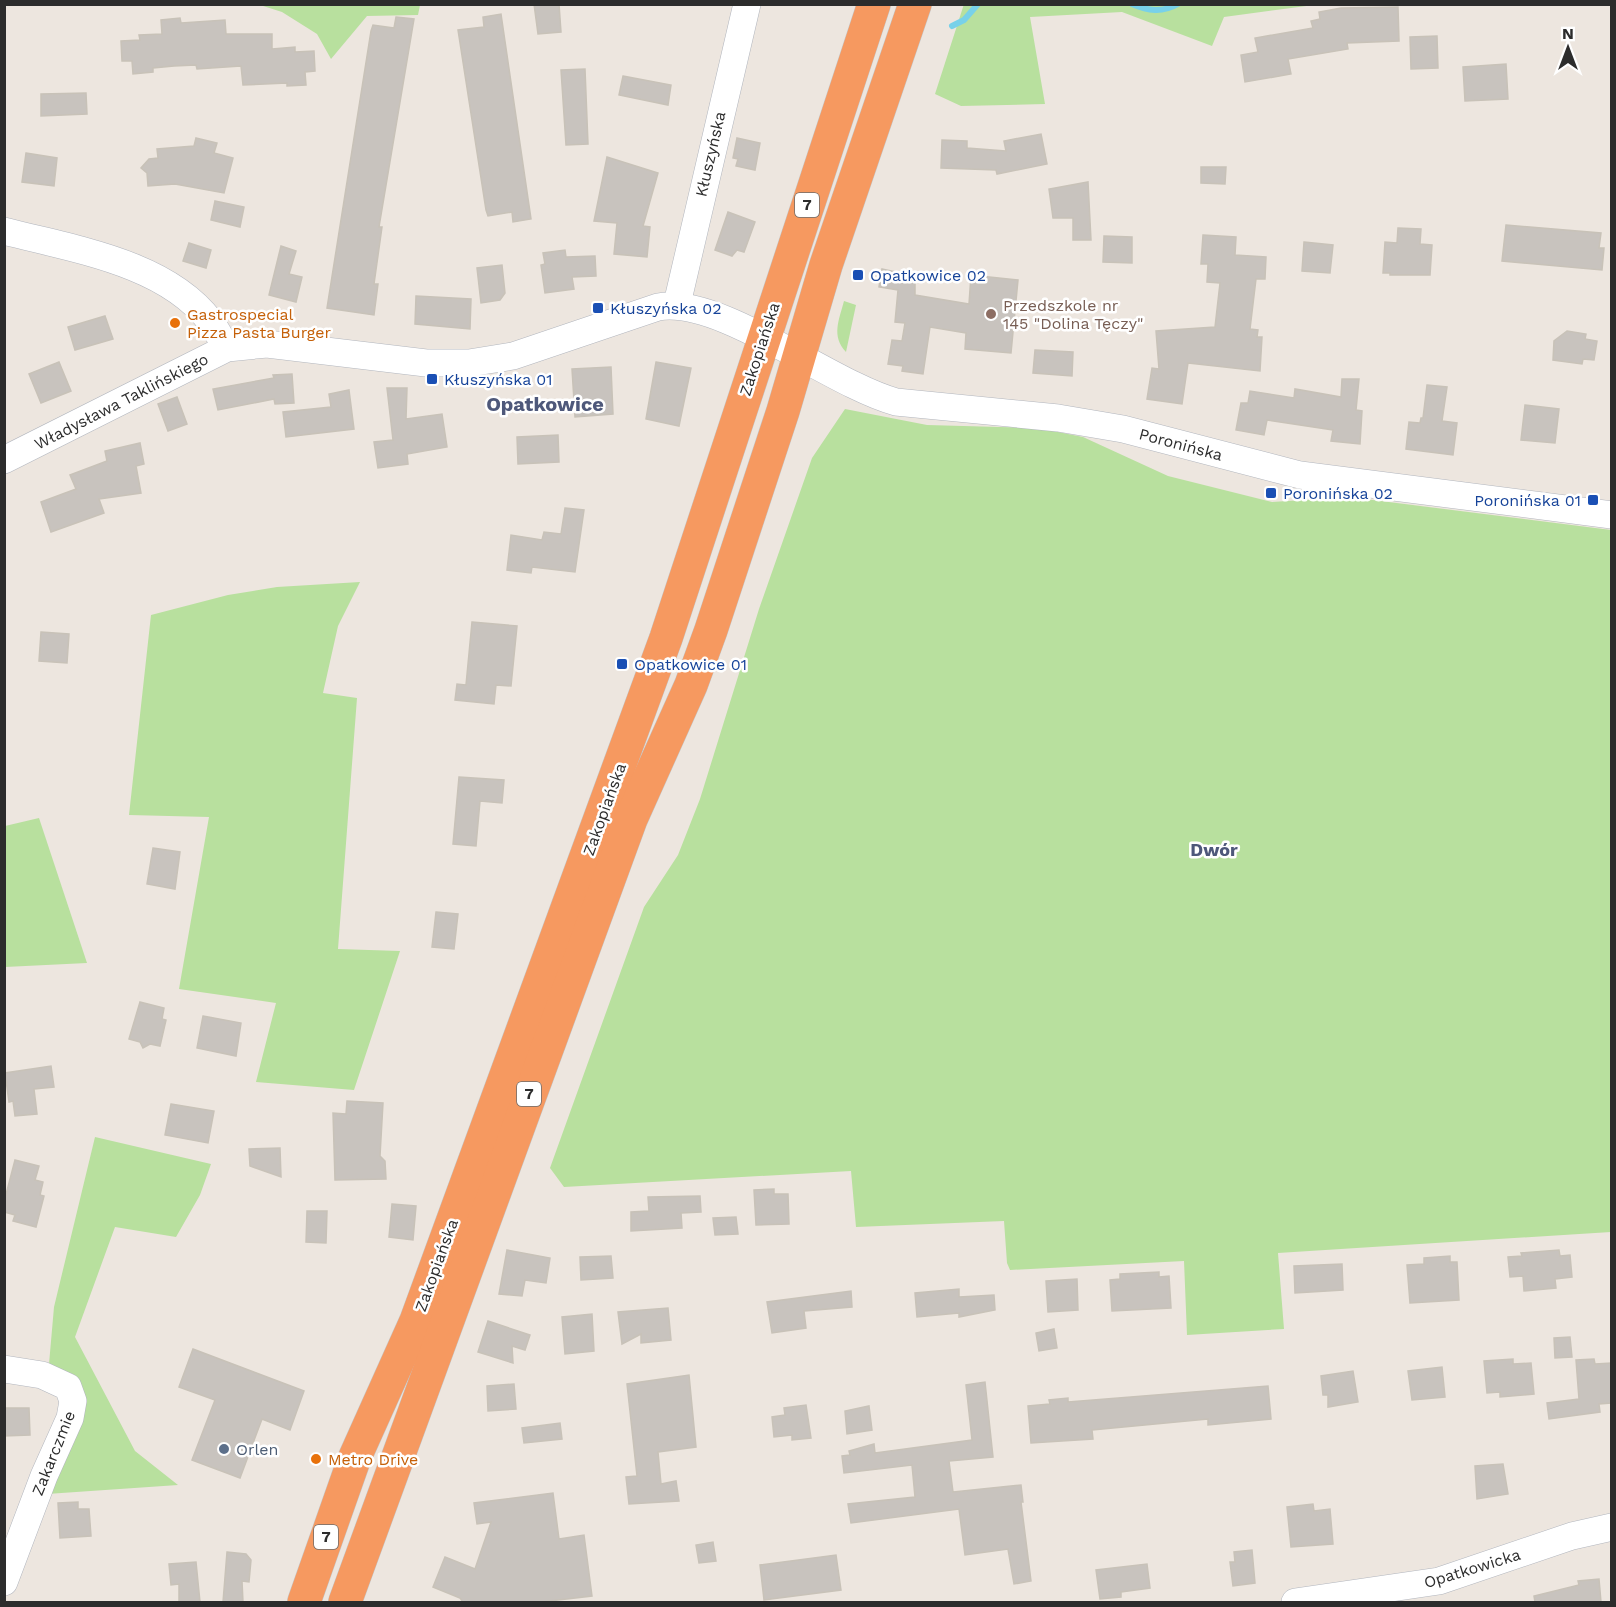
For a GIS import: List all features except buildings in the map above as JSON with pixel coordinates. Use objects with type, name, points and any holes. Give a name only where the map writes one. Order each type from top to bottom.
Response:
[{"type":"highway","name":"Zakopiańska","points":[[303,1602],[355,1457],[416,1321],[617,774],[688,575],[763,337],[874,4]]},
{"type":"highway","name":"Zakopiańska","points":[[345,1602],[631,819],[703,652],[822,276],[915,4]]},
{"type":"street","name":"Kłuszyńska","points":[[677,304],[747,4]]},
{"type":"street","points":[[4,231],[124,263],[168,284],[209,319],[227,348]]},
{"type":"street","points":[[677,304],[763,337]]},
{"type":"street","name":"Władysława Taklińskiego","points":[[4,460],[227,348],[267,344],[426,363],[469,363],[513,356],[658,307],[677,304]]},
{"type":"street","name":"Poronińska","points":[[763,337],[871,394],[896,402],[1058,418],[1123,429],[1300,475],[1611,515]]},
{"type":"street","name":"Zakarczmie","points":[[4,1369],[42,1375],[68,1387],[73,1401],[70,1418],[44,1476],[4,1582]]},
{"type":"street","name":"Opatkowicka","points":[[1295,1602],[1439,1581],[1572,1536],[1611,1527]]},
{"type":"green space","points":[[964,4],[1314,5],[1224,17],[1212,46],[1122,12],[1030,17],[1045,104],[961,106],[935,94]]},
{"type":"green space","points":[[260,5],[420,5],[418,15],[367,16],[331,59],[317,34],[282,12]]},
{"type":"green space","points":[[844,301],[856,305],[846,352],[837,334]]},
{"type":"green space","points":[[845,409],[927,425],[1038,428],[1083,437],[1168,476],[1272,502],[1349,497],[1611,530],[1611,1232],[1278,1253],[1284,1329],[1187,1335],[1184,1261],[1010,1270],[1007,1263],[1004,1221],[856,1227],[851,1171],[564,1187],[550,1168],[644,907],[678,855],[700,799],[759,609],[812,458]]},
{"type":"green space","points":[[360,582],[338,626],[323,693],[357,698],[338,949],[400,951],[354,1090],[256,1082],[276,1003],[179,989],[209,817],[129,815],[151,615],[228,595],[277,587]]},
{"type":"green space","points":[[39,818],[87,963],[5,967],[5,826]]},
{"type":"green space","points":[[95,1137],[211,1164],[200,1195],[176,1237],[115,1227],[75,1337],[135,1451],[178,1485],[47,1494],[76,1417],[49,1364],[54,1307]]},
{"type":"waterway","points":[[952,26],[964,20],[978,4]]},
{"type":"waterway","points":[[1132,4],[1155,10],[1166,9],[1178,4]]},
{"type":"place","name":"Opatkowice 02","points":[[858,275]]},
{"type":"place","name":"Kłuszyńska 02","points":[[598,308]]},
{"type":"place","name":"Przedszkole nr 145 \"Dolina Tęczy\"","points":[[991,314]]},
{"type":"place","name":"Gastrospecial Pizza Pasta Burger","points":[[175,323]]},
{"type":"place","name":"Kłuszyńska 01","points":[[432,379]]},
{"type":"place","name":"Poronińska 02","points":[[1271,493]]},
{"type":"place","name":"Poronińska 01","points":[[1593,500]]},
{"type":"place","name":"Opatkowice 01","points":[[622,664]]},
{"type":"place","name":"Orlen","points":[[224,1449]]},
{"type":"place","name":"Metro Drive","points":[[316,1459]]},
{"type":"district","name":"Opatkowice","points":[[545,404]]},
{"type":"district","name":"Dwór","points":[[1214,850]]}]
